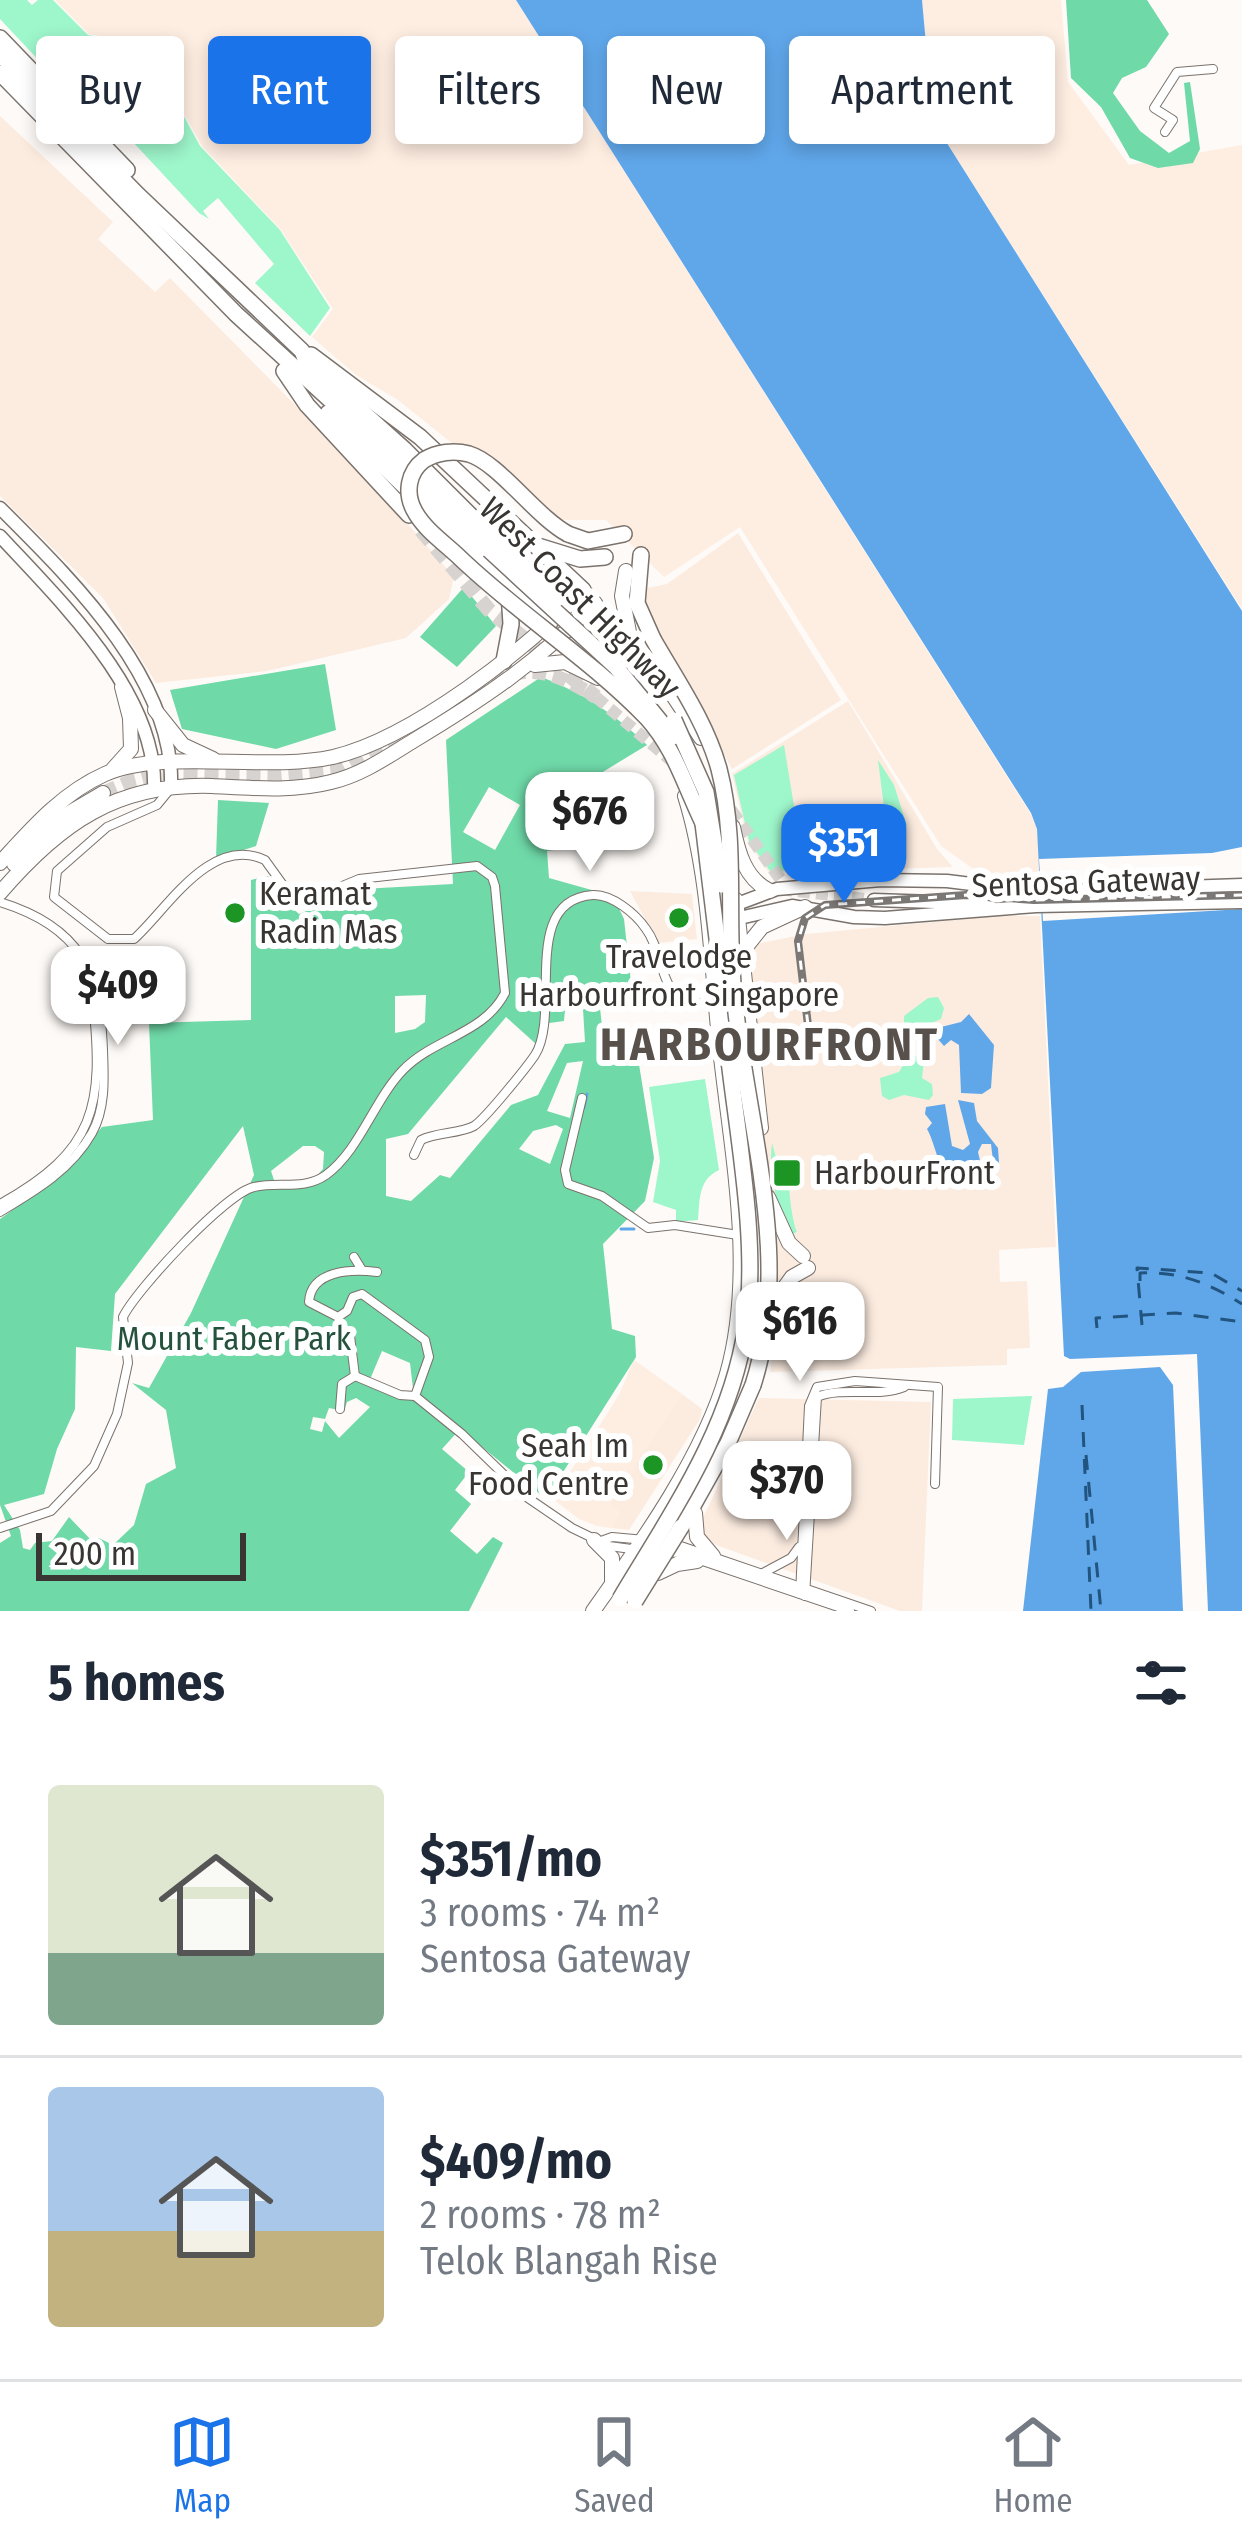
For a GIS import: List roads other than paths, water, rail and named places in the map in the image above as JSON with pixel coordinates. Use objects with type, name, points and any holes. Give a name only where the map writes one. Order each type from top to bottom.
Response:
[{"type":"highway","points":[[0,38],[100,140],[159,212]]},
{"type":"highway","points":[[0,54],[159,212]]},
{"type":"highway","points":[[0,73],[71,143],[93,172]]},
{"type":"highway","points":[[0,88],[93,172]]},
{"type":"highway","name":"West Coast Highway","points":[[93,172],[236,314],[644,683],[678,727],[703,782],[736,958],[767,1241],[768,1306],[753,1385],[728,1443],[623,1605]]},
{"type":"highway","name":"West Coast Highway","points":[[159,212],[307,361],[416,460],[492,545],[616,667],[657,713],[688,765],[700,796],[748,1246],[747,1324],[734,1378],[707,1451],[623,1605]]},
{"type":"highway","points":[[236,314],[284,370],[555,632]]},
{"type":"highway","points":[[302,351],[333,369],[420,437],[583,590]]},
{"type":"highway","points":[[284,370],[307,405],[409,515]]},
{"type":"highway","points":[[624,534],[594,541],[568,534],[471,454],[438,454],[418,466],[410,479],[410,502],[423,523],[492,589],[649,721],[681,769],[703,823]]},
{"type":"highway","points":[[536,545],[573,558],[605,557]]},
{"type":"highway","points":[[641,555],[637,603],[652,639],[697,714],[720,772],[736,958]]},
{"type":"highway","points":[[504,662],[511,624],[508,585]]},
{"type":"main road","points":[[0,508],[108,624],[154,710],[171,763],[172,787]]},
{"type":"main road","points":[[0,536],[88,632],[122,687],[152,765],[154,789]]},
{"type":"main road","points":[[626,572],[622,596],[633,647]]},
{"type":"main road","points":[[528,668],[583,590],[691,721],[723,804],[738,912],[736,958],[767,1192],[772,1305],[764,1361],[750,1408],[658,1574]]},
{"type":"main road","points":[[109,772],[171,763],[292,764],[329,758],[382,739],[595,603]]},
{"type":"main road","points":[[555,632],[646,722],[666,751],[692,821],[738,1234],[738,1323],[721,1394],[683,1471],[638,1544],[623,1605]]},
{"type":"main road","points":[[3,885],[107,797],[172,787],[292,788],[332,782],[369,768],[528,668],[566,662],[603,680]]},
{"type":"main road","points":[[0,862],[55,807],[126,760],[131,749],[130,718],[122,687]]},
{"type":"main road","points":[[154,710],[182,745],[226,763]]},
{"type":"main road","points":[[329,758],[320,776],[332,782]]},
{"type":"main road","points":[[714,773],[725,788],[742,860],[761,887],[770,891]]},
{"type":"main road","name":"Sentosa Gateway","points":[[738,912],[770,891],[881,880],[976,886],[1036,899],[1242,902]]},
{"type":"main road","name":"Sentosa Gateway","points":[[721,915],[792,906],[880,918],[995,908],[1036,899],[1242,885]]},
{"type":"main road","points":[[702,886],[721,915],[709,943]]},
{"type":"main road","points":[[874,900],[995,908],[994,891],[976,886]]},
{"type":"main road","points":[[736,958],[762,927],[805,908]]},
{"type":"main road","points":[[734,1190],[740,1198],[750,1199],[767,1192]]},
{"type":"main road","points":[[767,1192],[788,1243],[805,1262],[772,1305]]},
{"type":"main road","points":[[694,1513],[697,1538],[713,1556]]},
{"type":"main road","points":[[597,1541],[612,1558],[623,1605]]},
{"type":"main road","points":[[593,1611],[623,1605],[658,1574],[697,1561]]},
{"type":"street","points":[[1165,132],[1173,120],[1154,108],[1177,72],[1213,69]]},
{"type":"street","points":[[0,1528],[51,1511],[94,1466],[117,1414],[128,1364],[123,1317],[189,1238],[252,1186],[308,1184],[322,1178],[405,1068],[498,1007],[507,979],[492,877],[477,866],[359,879],[307,898],[289,891],[265,860],[253,854],[235,857],[185,881],[134,939],[108,939],[60,903],[53,890],[64,863],[107,827],[157,805],[172,787]]},
{"type":"street","points":[[132,814],[154,789]]},
{"type":"street","points":[[107,797],[107,827]]},
{"type":"street","points":[[3,885],[19,908]]},
{"type":"street","points":[[414,1155],[421,1141],[478,1122],[537,1052],[547,995],[548,938],[564,906],[577,898],[605,896],[617,902],[647,931],[671,988],[715,997]]},
{"type":"street","points":[[0,902],[19,908],[77,947],[96,990],[97,1100],[78,1141],[47,1176],[0,1208]]},
{"type":"street","points":[[582,1098],[565,1170],[568,1184],[602,1196],[648,1228],[675,1225],[738,1234]]},
{"type":"street","points":[[354,1257],[362,1270]]},
{"type":"street","points":[[740,1263],[772,1263]]},
{"type":"street","points":[[377,1272],[362,1270],[317,1280],[308,1294],[309,1302],[338,1317],[353,1297],[362,1294],[425,1340],[429,1357],[415,1396]]},
{"type":"street","points":[[350,1336],[356,1376]]},
{"type":"street","points":[[356,1376],[400,1395],[415,1396],[528,1498],[597,1541],[612,1537],[713,1556],[850,1611]]},
{"type":"street","points":[[340,1409],[342,1384],[356,1376]]},
{"type":"street","points":[[803,1592],[801,1544],[812,1393],[825,1384],[855,1381],[938,1387],[935,1484]]},
{"type":"street","points":[[803,1592],[817,1397],[892,1392],[906,1386]]},
{"type":"street","points":[[762,1573],[785,1562],[801,1544]]},
{"type":"street","points":[[673,1548],[697,1561],[866,1610]]},
{"type":"water","points":[[516,0],[922,0],[925,36],[789,36],[789,144],[948,144],[1242,611],[1242,1611],[1208,1611],[1197,1354],[1064,1356],[1037,829],[1031,813],[607,144],[765,144],[765,36],[607,36],[607,144],[583,106],[583,36],[539,36]]},
{"type":"water","points":[[969,1014],[994,1045],[991,1088],[982,1094],[961,1093],[959,1045],[951,1040],[944,1046],[937,1038],[941,1027],[961,1022]]},
{"type":"water","points":[[958,1100],[974,1103],[977,1121],[998,1148],[999,1163],[993,1161],[991,1144],[982,1144],[978,1152],[981,1165],[999,1168],[988,1188],[979,1189],[964,1179],[961,1187],[953,1183],[927,1129],[932,1123],[926,1107],[945,1104],[952,1146],[963,1150],[970,1144]]},
{"type":"water","points":[[1160,1367],[1173,1385],[1183,1611],[1023,1611],[1048,1389],[1063,1387],[1081,1372]]},
{"type":"waterway","points":[[584,1108],[587,1094]]},
{"type":"waterway","points":[[621,1229],[634,1229]]},
{"type":"tunnel","points":[[421,530],[489,610],[596,697]]},
{"type":"tunnel","points":[[473,690],[506,675],[536,672],[596,697]]},
{"type":"tunnel","points":[[596,697],[674,763]]},
{"type":"tunnel","points":[[103,793],[162,773],[277,775],[334,770],[403,734]]},
{"type":"tunnel","points":[[704,787],[732,811],[788,890],[874,900]]},
{"type":"railway","points":[[812,1059],[798,941],[805,918],[825,905],[966,895],[1034,900],[1242,895]]},
{"type":"place","name":"Keramat Radin Mas","points":[[235,913]]},
{"type":"place","name":"Travelodge Harbourfront Singapore","points":[[679,918]]},
{"type":"place","name":"HarbourFront","points":[[787,1173]]},
{"type":"place","name":"Seah Im Food Centre","points":[[653,1465]]},
{"type":"district","name":"HARBOURFRONT","points":[[770,1045]]},
{"type":"park label","name":"Mount Faber Park","points":[[234,1339]]}]
